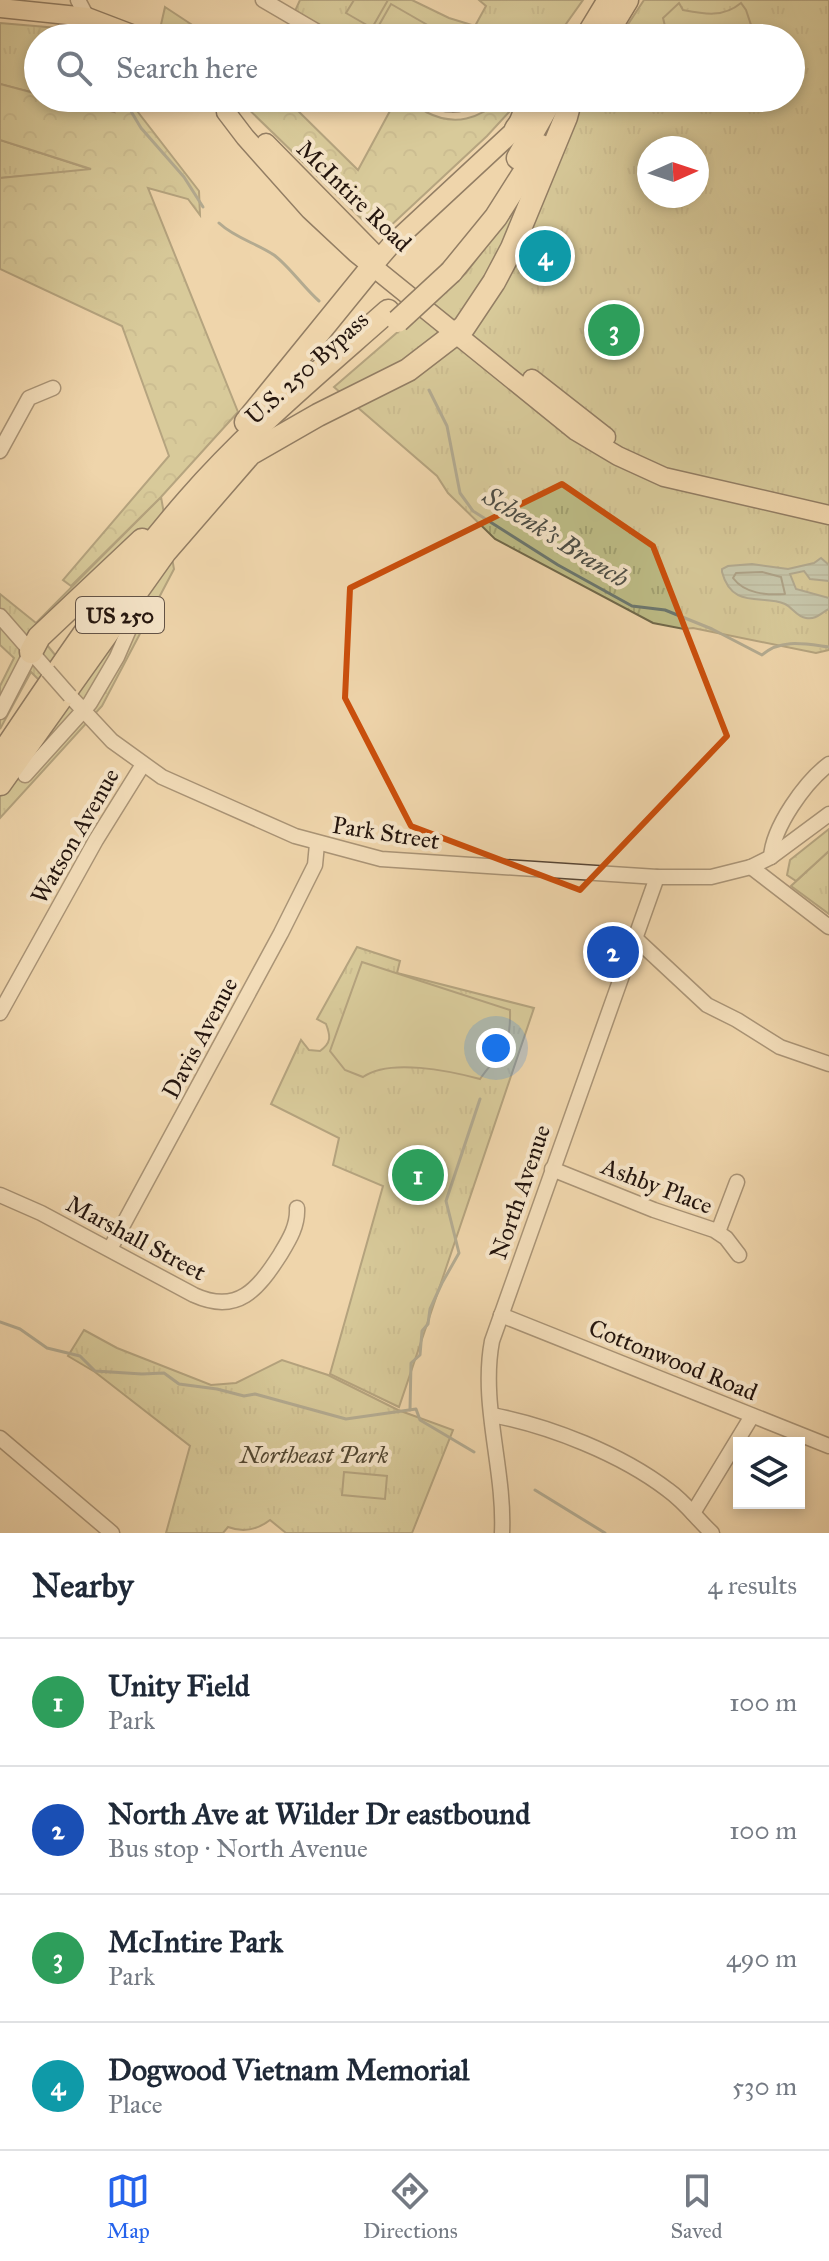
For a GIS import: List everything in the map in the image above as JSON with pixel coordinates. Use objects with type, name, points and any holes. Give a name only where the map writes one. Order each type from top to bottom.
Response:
[{"type":"highway","points":[[580,24],[595,0]]},
{"type":"highway","points":[[594,24],[609,0]]},
{"type":"highway","points":[[612,24],[627,0]]},
{"type":"highway","points":[[516,129],[528,112]]},
{"type":"highway","name":"US 250","points":[[444,268],[512,167],[544,112]]},
{"type":"highway","name":"US 250","points":[[0,757],[88,627],[188,500],[273,412],[393,316],[496,217],[561,112]]},
{"type":"highway","points":[[250,454],[318,415],[408,370],[460,330],[494,282],[512,248],[567,112]]},
{"type":"highway","points":[[207,479],[242,427],[376,262]]},
{"type":"highway","name":"U.S. 250 Bypass","points":[[250,454],[393,316]]},
{"type":"highway","name":"US 250","points":[[0,784],[165,552],[250,454]]},
{"type":"highway","points":[[31,652],[39,637],[73,603],[188,500]]},
{"type":"highway","points":[[137,611],[165,552]]},
{"type":"highway","points":[[0,803],[25,775]]},
{"type":"main road","points":[[0,8],[90,9],[117,24]]},
{"type":"main road","points":[[225,112],[310,210],[460,330],[576,431],[647,471],[829,515]]},
{"type":"main road","points":[[376,262],[516,129],[523,112]]},
{"type":"street","points":[[78,0],[90,9]]},
{"type":"street","points":[[263,0],[286,6],[310,24]]},
{"type":"street","points":[[0,451],[29,398],[53,388]]},
{"type":"street","points":[[25,775],[83,711],[105,679],[137,611]]},
{"type":"street","name":"Park Street","points":[[0,616],[83,711],[142,766],[183,787],[317,844],[411,863],[657,877],[711,877],[751,867],[771,857],[829,814]]},
{"type":"street","points":[[0,712],[31,652]]},
{"type":"street","points":[[771,857],[780,825],[816,776],[829,764]]},
{"type":"street","name":"Watson Avenue","points":[[0,1013],[96,840],[142,766]]},
{"type":"street","name":"Davis Avenue","points":[[110,1249],[281,933],[312,871],[317,844]]},
{"type":"street","points":[[751,867],[829,927]]},
{"type":"street","name":"North Avenue","points":[[502,1533],[502,1485],[488,1376],[489,1358],[501,1315],[657,877]]},
{"type":"street","points":[[635,938],[707,1005],[780,1047],[829,1064]]},
{"type":"street","name":"Ashby Place","points":[[552,1169],[718,1232],[739,1255]]},
{"type":"street","points":[[718,1232],[737,1182]]},
{"type":"street","name":"Marshall Street","points":[[0,1195],[41,1213],[204,1299],[228,1302],[250,1293],[263,1281],[295,1229],[297,1208]]},
{"type":"street","name":"Cottonwood Road","points":[[501,1315],[829,1446]]},
{"type":"street","points":[[492,1415],[541,1426],[611,1457],[666,1488],[712,1533]]},
{"type":"street","points":[[693,1513],[752,1416]]},
{"type":"street","points":[[0,1438],[112,1533]]},
{"type":"highlighted area","points":[[562,484],[653,546],[727,736],[580,890],[411,826],[345,698],[350,588]]},
{"type":"green space","points":[[300,0],[412,0],[468,24],[318,24],[295,11]]},
{"type":"green space","points":[[354,0],[388,0],[374,24],[365,24],[346,13]]},
{"type":"green space","points":[[479,0],[583,0],[566,24],[476,24],[486,6]]},
{"type":"green space","points":[[644,0],[829,0],[829,650],[816,653],[653,623],[495,539],[448,493],[437,476],[334,387],[466,273],[527,193],[575,112],[805,112],[805,24],[628,24]]},
{"type":"green space","points":[[679,3],[683,10],[713,14],[741,3],[751,24],[664,24],[663,18]]},
{"type":"green space","points":[[391,4],[426,24],[380,24]]},
{"type":"green space","points":[[165,7],[191,24],[161,24]]},
{"type":"green space","points":[[0,23],[24,25],[24,90],[0,84]]},
{"type":"green space","points":[[0,84],[24,90],[24,112],[138,112],[199,191],[200,215],[188,199],[148,188],[238,412],[161,497],[71,586],[63,580],[169,456],[122,326],[0,269],[0,178],[91,169],[0,140]]},
{"type":"green space","points":[[251,112],[299,112],[358,170],[389,112],[426,112],[457,120],[483,112],[509,112],[386,230],[373,230]]},
{"type":"green space","points":[[0,140],[93,170],[0,178]]},
{"type":"green space","points":[[161,497],[174,569],[102,706],[0,818],[0,741],[41,682],[31,672],[0,729],[0,686],[14,658],[0,645],[0,594],[36,623]],"holes":[[[95,594],[99,598],[56,656],[47,645]]]},
{"type":"green space","points":[[829,829],[829,851],[796,881],[787,875],[790,860]]},
{"type":"green space","points":[[829,851],[829,914],[791,886]]},
{"type":"green space","points":[[357,947],[400,961],[397,973],[534,1008],[399,1407],[330,1374],[383,1186],[333,1165],[339,1138],[271,1104],[301,1040],[309,1050],[320,1051],[328,1042],[326,1024],[317,1019]]},
{"type":"green space","points":[[362,962],[510,1010],[506,1042],[480,1079],[420,1068],[388,1068],[363,1077],[345,1070],[330,1051]]},
{"type":"green space","name":"Northeast Park","points":[[84,1330],[117,1348],[211,1385],[236,1383],[282,1360],[328,1375],[398,1410],[453,1430],[412,1533],[286,1533],[270,1520],[250,1530],[228,1527],[223,1533],[166,1533],[190,1446],[95,1372],[68,1356]]},
{"type":"green space","points":[[344,1472],[387,1476],[385,1499],[342,1495]]},
{"type":"water","points":[[821,558],[829,565],[829,581],[810,579],[804,571],[790,574],[796,589],[829,598],[829,609],[813,618],[803,617],[776,601],[749,598],[733,592],[722,572],[728,566],[752,564],[788,569],[814,563]]},
{"type":"waterway","name":"Schenk's Branch","points":[[131,112],[141,128],[184,177],[203,207]]},
{"type":"waterway","name":"Schenk's Branch","points":[[219,223],[274,255],[319,301]]},
{"type":"waterway","name":"Schenk's Branch","points":[[429,390],[447,426],[460,493],[473,511],[558,565],[632,606],[665,610],[712,629],[762,655],[785,644],[829,647]]},
{"type":"waterway","points":[[410,1410],[411,1363],[420,1355],[422,1331],[428,1324],[430,1309],[459,1253],[446,1201],[480,1099]]},
{"type":"waterway","points":[[0,1322],[20,1329],[47,1348],[80,1356],[95,1371],[164,1373],[179,1384],[244,1396],[255,1394],[346,1419],[416,1409],[420,1420],[474,1452]]},
{"type":"waterway","points":[[535,1490],[605,1533]]},
{"type":"place","name":"Dogwood Vietnam Memorial","points":[[545,256]]},
{"type":"place","name":"McIntire Park","points":[[614,330]]},
{"type":"place","name":"North Ave at Wilder Dr eastbound","points":[[613,952]]},
{"type":"place","name":"Unity Field","points":[[418,1175]]}]
